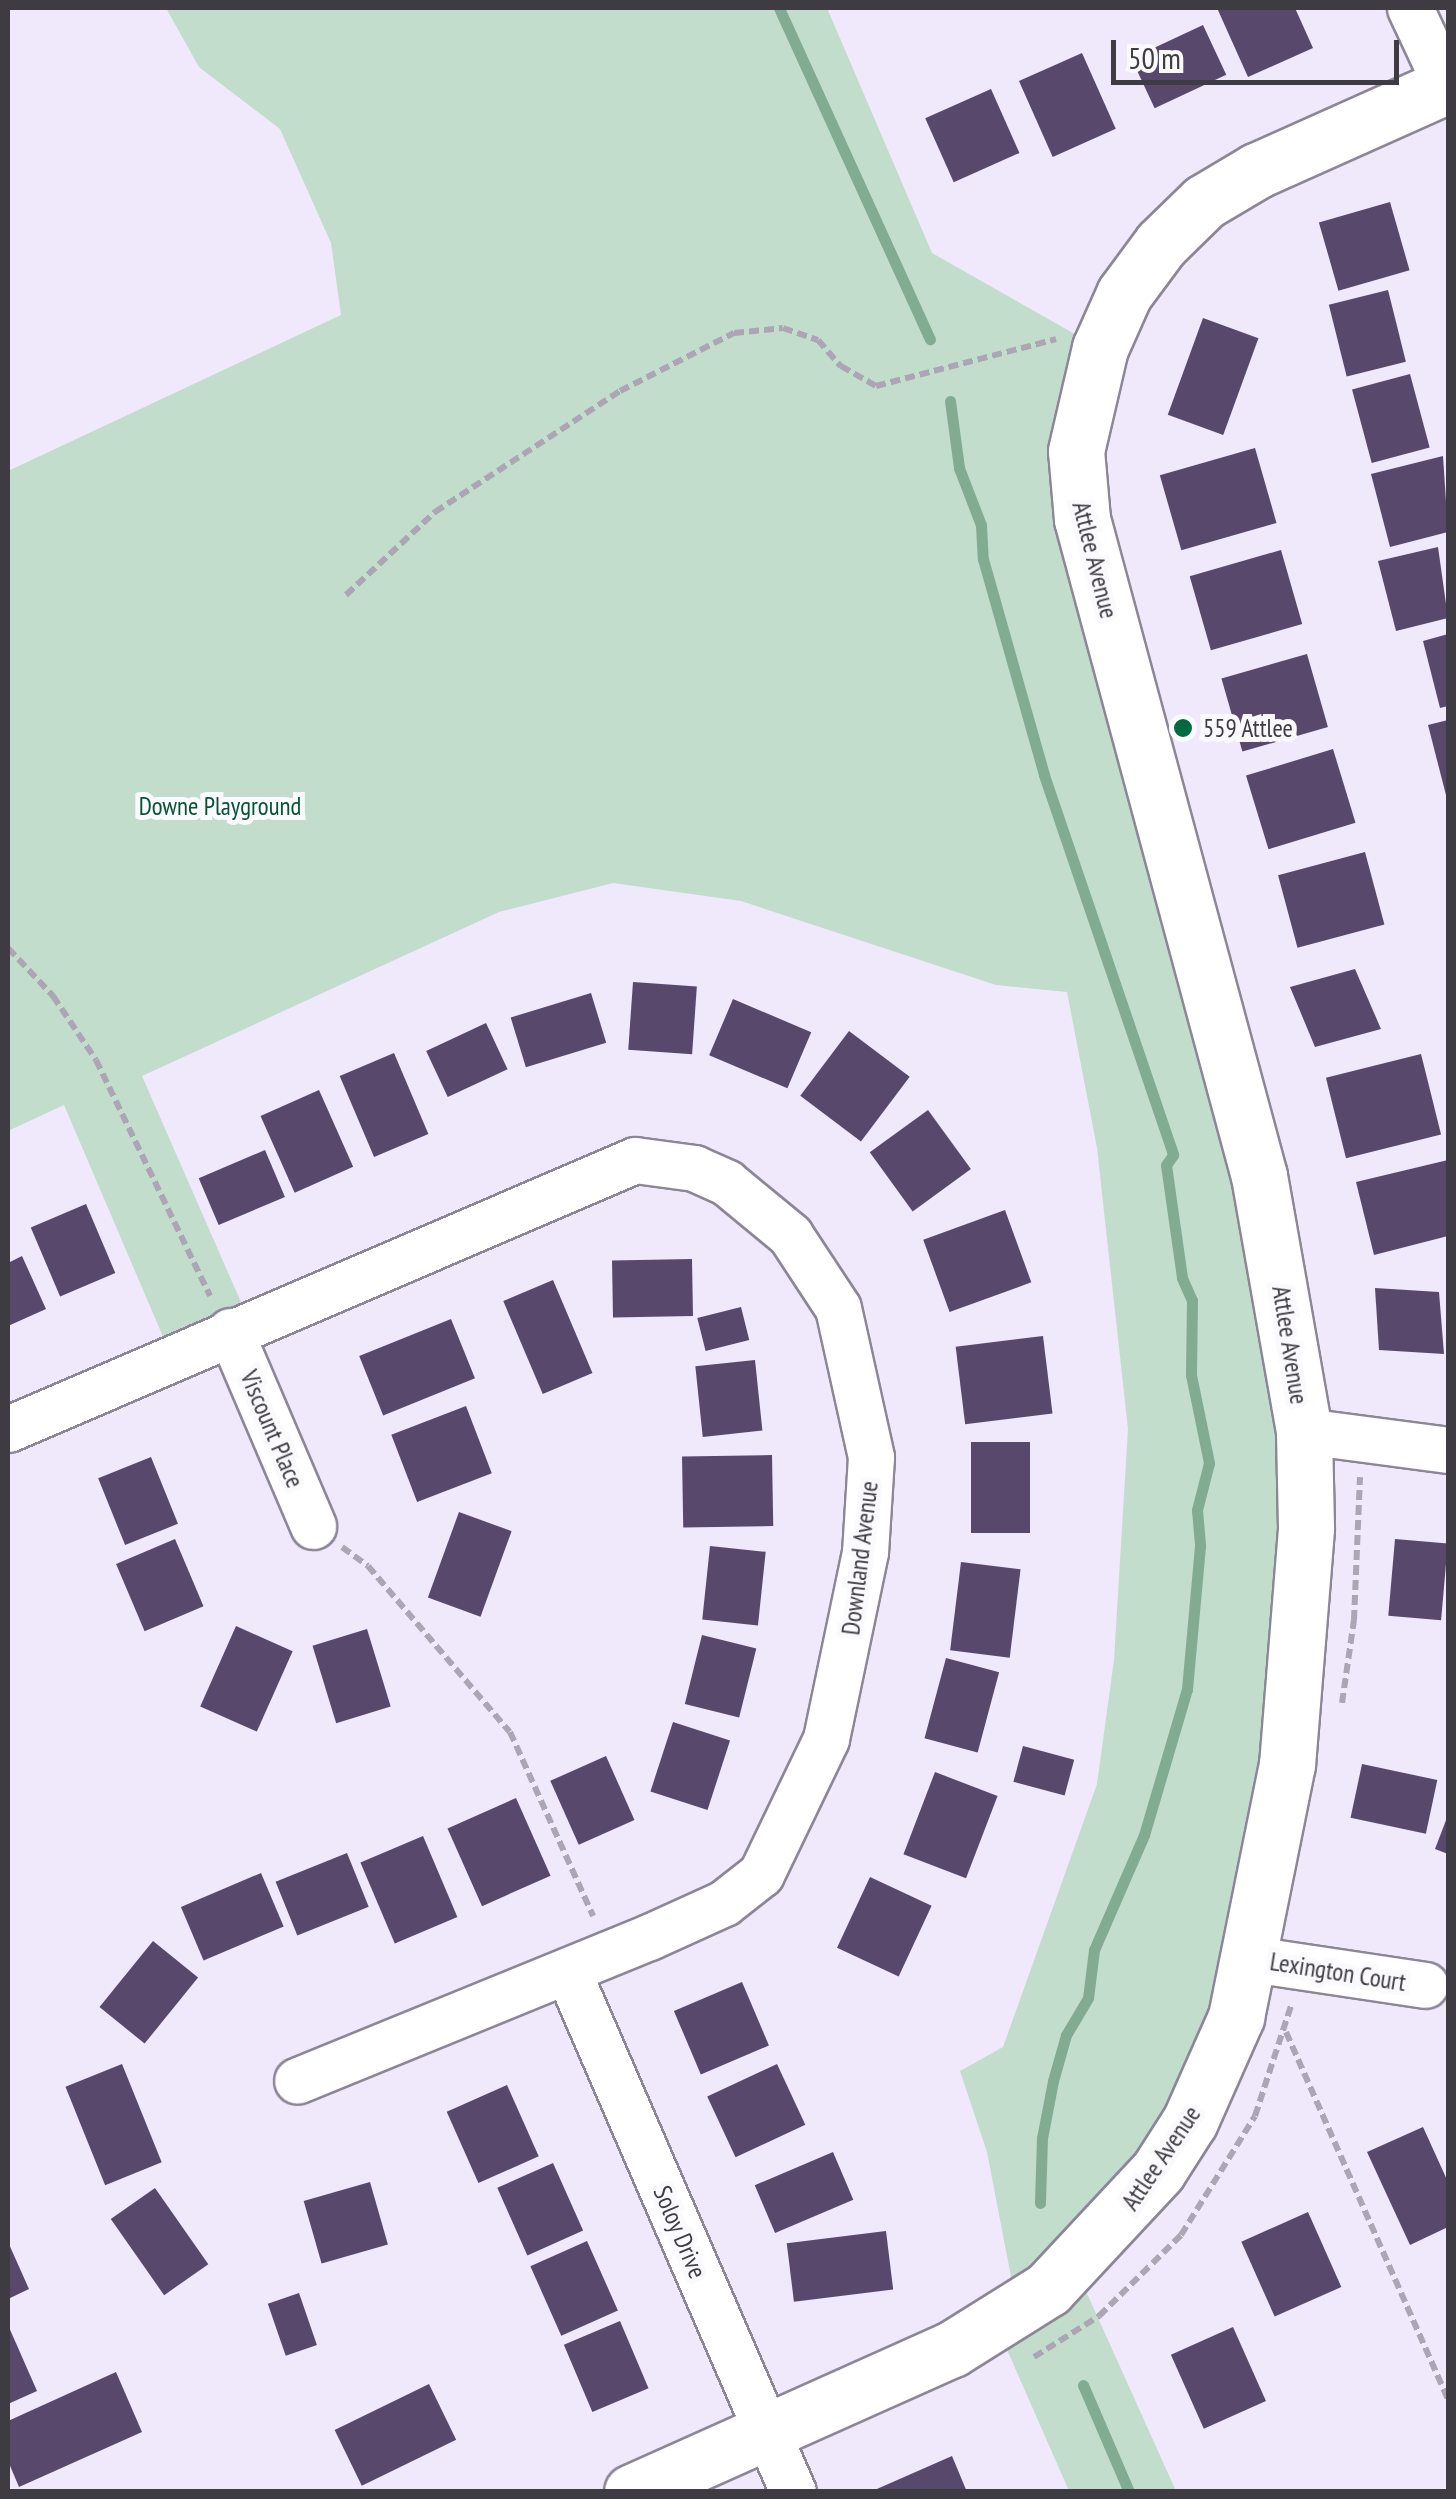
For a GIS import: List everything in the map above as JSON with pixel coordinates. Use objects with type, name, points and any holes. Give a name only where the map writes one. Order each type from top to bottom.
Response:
[{"type":"street","points":[[1410,8],[1448,87]]},
{"type":"street","name":"Attlee Avenue","points":[[632,2492],[1004,2320],[1087,2253],[1129,2208],[1190,2121],[1230,2032],[1252,1959],[1294,1691],[1306,1528],[1304,1431],[1260,1176],[1082,520],[1076,451],[1100,348],[1124,294],[1161,244],[1204,202],[1256,171],[1448,87]]},
{"type":"street","name":"Downland Avenue","points":[[8,1429],[635,1160],[694,1168],[726,1184],[790,1235],[822,1274],[853,1361],[871,1457],[856,1619],[826,1739],[760,1874],[724,1903],[568,1972],[297,2082]]},
{"type":"street","name":"Viscount Place","points":[[230,1332],[313,1526]]},
{"type":"street","points":[[1304,1431],[1448,1450]]},
{"type":"street","name":"Lexington Court","points":[[1252,1959],[1424,1985]]},
{"type":"street","name":"Soloy Drive","points":[[568,1972],[793,2492]]},
{"type":"path","points":[[1057,352],[1066,325]]},
{"type":"path","points":[[346,595],[435,512],[620,390],[734,333],[784,328],[818,340],[840,366],[876,386],[1062,338]]},
{"type":"path","points":[[8,948],[53,996],[96,1060],[188,1258],[230,1332]]},
{"type":"path","points":[[313,1526],[368,1566],[510,1732],[610,1954]]},
{"type":"path","points":[[1285,2031],[1448,2400]]},
{"type":"green space","name":"Downe Playground","points":[[166,8],[827,8],[932,253],[1103,350],[1086,412],[1292,1333],[1254,1963],[1076,2269],[1176,2491],[1069,2491],[997,2327],[1018,2313],[987,2152],[960,2071],[1003,2047],[1097,1784],[1114,1660],[1128,1429],[1097,1148],[1067,992],[996,985],[741,901],[613,883],[499,912],[142,1076],[251,1325],[173,1360],[64,1105],[8,1131],[8,471],[341,315],[331,243],[280,129],[199,67]]},
{"type":"building","points":[[1217,8],[1295,8],[1313,48],[1248,77]]},
{"type":"building","points":[[1203,25],[1226,75],[1155,108],[1131,58]]},
{"type":"building","points":[[1082,53],[1116,129],[1053,157],[1019,81]]},
{"type":"building","points":[[991,89],[1019,153],[954,182],[925,118]]},
{"type":"building","points":[[1390,202],[1410,270],[1338,291],[1319,222]]},
{"type":"building","points":[[1388,290],[1406,362],[1347,377],[1329,305]]},
{"type":"building","points":[[1203,318],[1258,338],[1223,435],[1168,415]]},
{"type":"building","points":[[1410,374],[1430,447],[1372,463],[1352,390]]},
{"type":"building","points":[[1255,448],[1276,523],[1181,550],[1160,475]]},
{"type":"building","points":[[1443,456],[1448,532],[1390,547],[1371,474]]},
{"type":"building","points":[[1438,547],[1448,618],[1396,631],[1378,561]]},
{"type":"building","points":[[1281,550],[1302,624],[1211,650],[1190,576]]},
{"type":"building","points":[[1448,634],[1448,706],[1440,708],[1423,641]]},
{"type":"building","points":[[1307,654],[1328,727],[1242,752],[1221,679]]},
{"type":"building","points":[[1448,720],[1448,799],[1447,799],[1428,725]]},
{"type":"building","points":[[1333,749],[1356,823],[1268,849],[1246,776]]},
{"type":"building","points":[[1365,852],[1384,924],[1297,948],[1278,875]]},
{"type":"building","points":[[1355,969],[1381,1029],[1315,1047],[1290,987]]},
{"type":"building","points":[[633,982],[697,986],[692,1054],[628,1050]]},
{"type":"building","points":[[591,993],[606,1043],[526,1067],[511,1018]]},
{"type":"building","points":[[733,999],[811,1032],[787,1088],[709,1055]]},
{"type":"building","points":[[486,1023],[508,1069],[448,1097],[426,1051]]},
{"type":"building","points":[[849,1031],[910,1077],[861,1141],[800,1096]]},
{"type":"building","points":[[394,1053],[428,1134],[374,1157],[340,1076]]},
{"type":"building","points":[[1421,1054],[1441,1135],[1346,1158],[1326,1078]]},
{"type":"building","points":[[319,1090],[353,1167],[295,1193],[261,1116]]},
{"type":"building","points":[[928,1110],[971,1169],[913,1211],[870,1152]]},
{"type":"building","points":[[265,1150],[285,1197],[219,1225],[199,1178]]},
{"type":"building","points":[[1448,1160],[1448,1236],[1374,1255],[1356,1182]]},
{"type":"building","points":[[86,1204],[115,1273],[60,1296],[31,1227]]},
{"type":"building","points":[[1005,1210],[1031,1282],[950,1312],[923,1240]]},
{"type":"building","points":[[22,1256],[46,1309],[8,1326],[8,1263]]},
{"type":"building","points":[[692,1259],[693,1316],[613,1317],[612,1260]]},
{"type":"building","points":[[553,1280],[592,1373],[543,1394],[503,1301]]},
{"type":"building","points":[[1375,1288],[1439,1292],[1444,1354],[1379,1350]]},
{"type":"building","points":[[741,1307],[749,1340],[706,1351],[697,1318]]},
{"type":"building","points":[[451,1319],[475,1378],[383,1415],[359,1356]]},
{"type":"building","points":[[1043,1336],[1053,1413],[965,1424],[956,1347]]},
{"type":"building","points":[[755,1360],[762,1431],[703,1437],[695,1366]]},
{"type":"building","points":[[466,1406],[492,1473],[417,1502],[391,1435]]},
{"type":"building","points":[[971,1442],[1030,1442],[1030,1533],[971,1533]]},
{"type":"building","points":[[772,1455],[773,1526],[683,1528],[682,1457]]},
{"type":"building","points":[[151,1457],[178,1524],[125,1545],[98,1478]]},
{"type":"building","points":[[459,1512],[512,1531],[480,1617],[428,1598]]},
{"type":"building","points":[[175,1539],[204,1606],[145,1631],[116,1564]]},
{"type":"building","points":[[1395,1539],[1448,1544],[1441,1620],[1388,1616]]},
{"type":"building","points":[[710,1546],[766,1552],[758,1625],[702,1620]]},
{"type":"building","points":[[961,1562],[1021,1569],[1010,1658],[950,1650]]},
{"type":"building","points":[[236,1626],[293,1651],[257,1732],[200,1706]]},
{"type":"building","points":[[367,1629],[391,1706],[336,1723],[312,1646]]},
{"type":"building","points":[[702,1635],[756,1649],[739,1717],[685,1704]]},
{"type":"building","points":[[946,1658],[999,1672],[978,1752],[925,1738]]},
{"type":"building","points":[[673,1722],[730,1741],[708,1810],[650,1791]]},
{"type":"building","points":[[1023,1746],[1074,1760],[1065,1795],[1013,1782]]},
{"type":"building","points":[[606,1756],[634,1820],[579,1845],[550,1781]]},
{"type":"building","points":[[1362,1764],[1437,1780],[1426,1834],[1351,1818]]},
{"type":"building","points":[[935,1772],[998,1796],[966,1878],[903,1854]]},
{"type":"building","points":[[516,1798],[551,1876],[482,1906],[447,1829]]},
{"type":"building","points":[[1448,1815],[1448,1854],[1435,1849]]},
{"type":"building","points":[[423,1836],[457,1917],[395,1944],[360,1863]]},
{"type":"building","points":[[347,1853],[369,1907],[297,1936],[276,1882]]},
{"type":"building","points":[[261,1873],[284,1926],[204,1960],[181,1907]]},
{"type":"building","points":[[870,1877],[932,1906],[899,1976],[837,1948]]},
{"type":"building","points":[[153,1941],[198,1978],[145,2044],[100,2007]]},
{"type":"building","points":[[742,1982],[769,2046],[701,2074],[674,2011]]},
{"type":"building","points":[[122,2064],[162,2162],[105,2185],[65,2087]]},
{"type":"building","points":[[777,2064],[805,2125],[736,2157],[707,2097]]},
{"type":"building","points":[[507,2085],[539,2156],[478,2183],[447,2112]]},
{"type":"building","points":[[1423,2127],[1448,2182],[1448,2227],[1410,2245],[1367,2152]]},
{"type":"building","points":[[833,2152],[853,2200],[775,2233],[755,2185]]},
{"type":"building","points":[[553,2163],[583,2231],[527,2255],[497,2188]]},
{"type":"building","points":[[370,2182],[388,2244],[322,2264],[304,2201]]},
{"type":"building","points":[[155,2188],[208,2264],[164,2295],[111,2219]]},
{"type":"building","points":[[1308,2212],[1341,2287],[1275,2317],[1241,2242]]},
{"type":"building","points":[[886,2231],[893,2290],[794,2302],[787,2243]]},
{"type":"building","points":[[587,2241],[618,2310],[561,2336],[530,2266]]},
{"type":"building","points":[[8,2242],[29,2289],[8,2299]]},
{"type":"building","points":[[299,2293],[317,2345],[286,2356],[268,2304]]},
{"type":"building","points":[[620,2321],[649,2388],[592,2412],[564,2345]]},
{"type":"building","points":[[8,2325],[37,2391],[8,2404]]},
{"type":"building","points":[[1233,2327],[1266,2401],[1204,2429],[1171,2355]]},
{"type":"building","points":[[116,2372],[142,2432],[19,2487],[8,2461],[8,2421]]},
{"type":"building","points":[[429,2384],[456,2440],[362,2486],[335,2430]]},
{"type":"building","points":[[952,2456],[967,2492],[870,2492]]},
{"type":"waterway","points":[[779,8],[930,339]]},
{"type":"waterway","points":[[950,401],[959,468],[981,525],[983,559],[1044,775],[1173,1155],[1166,1165],[1182,1278],[1192,1300],[1191,1375],[1209,1463],[1197,1510],[1200,1546],[1187,1689],[1144,1835],[1094,1950],[1088,1998],[1066,2035],[1042,2138],[1040,2203]]},
{"type":"waterway","points":[[1083,2385],[1129,2492]]},
{"type":"place","name":"559 Attlee","points":[[1183,728]]}]
